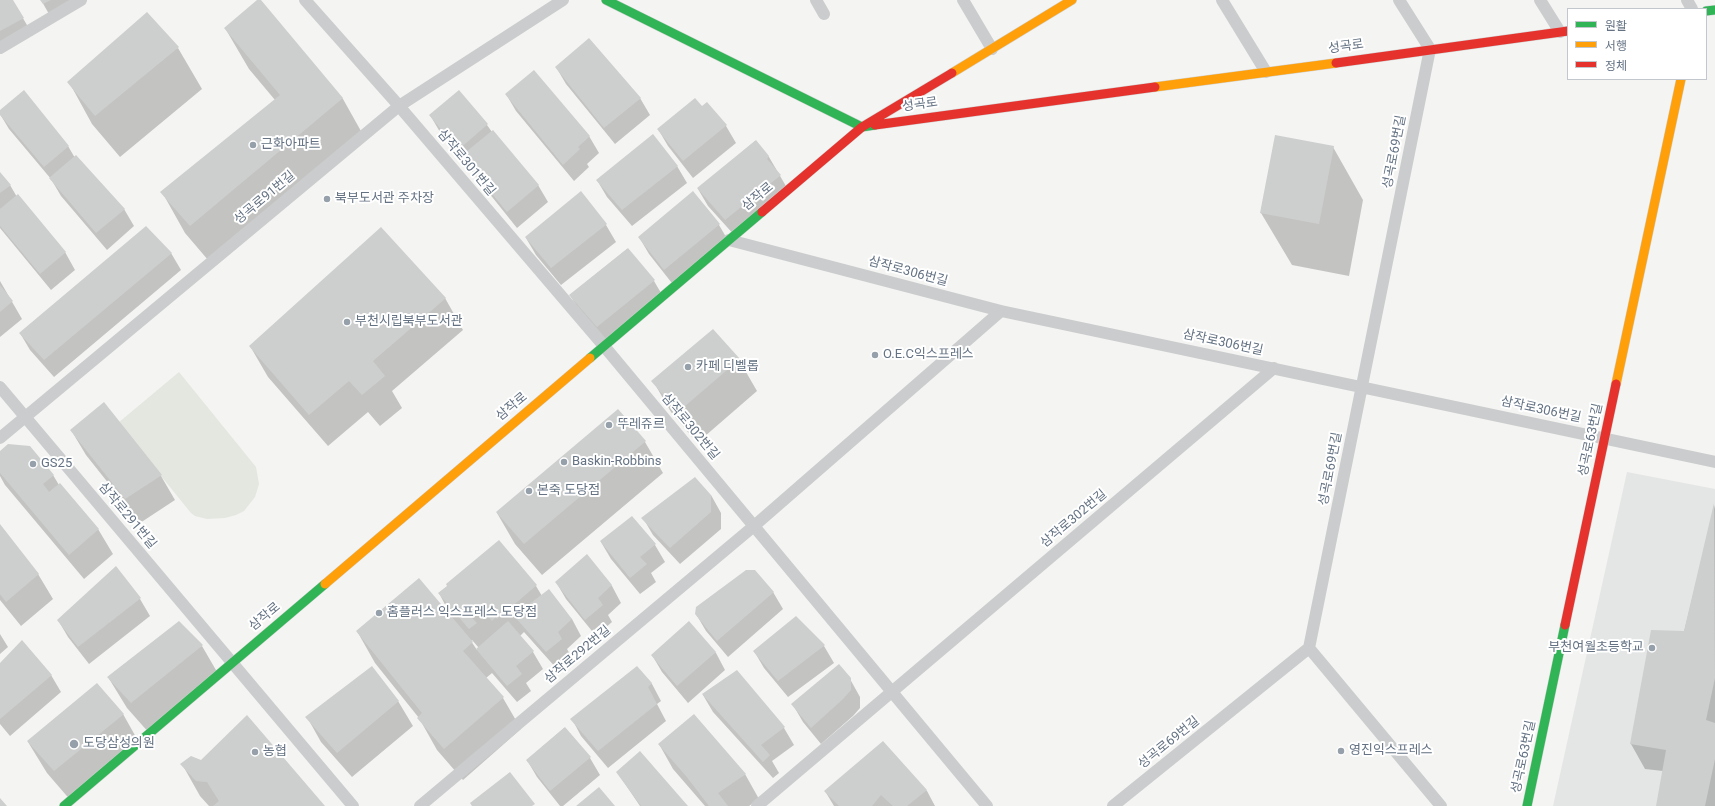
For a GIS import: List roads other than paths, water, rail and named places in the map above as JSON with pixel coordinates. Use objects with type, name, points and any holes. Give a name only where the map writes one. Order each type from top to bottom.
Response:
[{"type":"street","points":[[606,0],[862,127]]},
{"type":"street","name":"삼작로","points":[[64,806],[862,127],[1072,0]]},
{"type":"street","name":"성곡로","points":[[862,127],[1564,31]]},
{"type":"street","name":"성곡로63번길","points":[[1527,806],[1681,80]]},
{"type":"lane","points":[[0,48],[81,0]]},
{"type":"lane","name":"삼작로301번길","points":[[305,0],[399,106],[604,346]]},
{"type":"lane","name":"성곡로91번길","points":[[0,438],[399,106],[563,0]]},
{"type":"lane","points":[[816,0],[824,14]]},
{"type":"lane","points":[[963,0],[992,49]]},
{"type":"lane","points":[[1222,0],[1266,72]]},
{"type":"lane","points":[[1399,0],[1430,49]]},
{"type":"lane","name":"성곡로","points":[[1540,0],[1564,31]]},
{"type":"lane","name":"성곡로69번길","points":[[1113,806],[1309,648],[1430,49]]},
{"type":"lane","name":"삼작로306번길","points":[[729,240],[1001,311],[1715,462]]},
{"type":"lane","points":[[754,526],[1001,311]]},
{"type":"lane","name":"삼작로302번길","points":[[604,346],[987,806]]},
{"type":"lane","name":"삼작로302번길","points":[[892,692],[1274,368]]},
{"type":"lane","name":"삼작로291번길","points":[[0,387],[232,663]]},
{"type":"lane","name":"삼작로292번길","points":[[420,806],[754,526]]},
{"type":"lane","points":[[1309,648],[1442,806]]},
{"type":"lane","points":[[232,663],[353,806]]},
{"type":"lane","points":[[757,806],[892,692]]},
{"type":"place","name":"근화아파트","points":[[253,145]]},
{"type":"place","name":"북부도서관 주차장","points":[[327,199]]},
{"type":"place","name":"부천시립북부도서관","points":[[347,322]]},
{"type":"place","name":"O.E.C익스프레스","points":[[875,355]]},
{"type":"place","name":"카페 디벨롭","points":[[688,367]]},
{"type":"place","name":"뚜레쥬르","points":[[609,425]]},
{"type":"place","name":"Baskin-Robbins","points":[[564,462]]},
{"type":"place","name":"GS25","points":[[33,464]]},
{"type":"place","name":"본죽 도당점","points":[[529,491]]},
{"type":"place","name":"홈플러스 익스프레스 도당점","points":[[379,613]]},
{"type":"place","name":"부천여월초등학교","points":[[1652,648]]},
{"type":"place","name":"도당삼성의원","points":[[74,744]]},
{"type":"place","name":"영진익스프레스","points":[[1341,751]]},
{"type":"place","name":"농협","points":[[255,752]]}]
